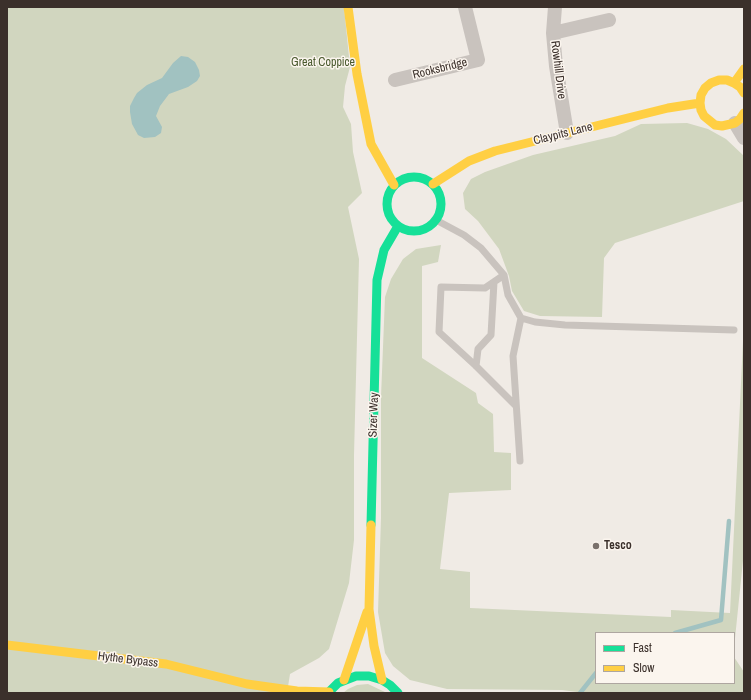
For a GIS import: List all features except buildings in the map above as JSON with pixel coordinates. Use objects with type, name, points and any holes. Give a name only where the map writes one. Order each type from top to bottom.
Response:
[{"type":"street","points":[[348,7],[357,74],[371,144],[394,186]]},
{"type":"street","name":"Rooksbridge","points":[[395,80],[478,60],[465,7]]},
{"type":"street","name":"Rowhill Drive","points":[[555,7],[553,33],[556,66],[567,133]]},
{"type":"street","points":[[553,33],[609,20]]},
{"type":"street","points":[[734,83],[744,69]]},
{"type":"street","points":[[744,93],[740,87],[734,83],[727,80],[719,80],[711,83],[705,88],[701,95],[700,102],[701,110],[704,116],[708,121],[715,125],[722,126],[740,118],[744,138]]},
{"type":"street","name":"Claypits Lane","points":[[433,184],[469,161],[495,151],[668,108],[700,102]]},
{"type":"street","points":[[409,177],[426,179],[433,184],[438,190],[441,206],[436,220],[430,226],[418,230],[405,230],[398,226],[388,211],[387,202],[389,193],[394,186],[401,180],[409,177]]},
{"type":"street","name":"Sizer Way","points":[[382,680],[374,646],[368,609],[377,280],[384,250],[398,226]]},
{"type":"street","name":"Sizer Way","points":[[344,680],[368,609]]},
{"type":"street","name":"Hythe Bypass","points":[[7,645],[166,664],[247,684],[297,691],[328,693]]},
{"type":"street","points":[[328,693],[333,687],[344,680],[356,676],[369,676],[382,680],[390,685],[397,693],[407,693]]},
{"type":"street","name":"Hythe Bypass","points":[[247,684],[259,693]]},
{"type":"lane","points":[[436,220],[464,235],[481,248],[504,275],[508,295],[521,318],[513,356],[520,461]]},
{"type":"lane","points":[[504,275],[485,288],[441,286],[439,332],[516,406]]},
{"type":"lane","points":[[476,366],[478,349],[491,335],[494,282]]},
{"type":"lane","points":[[521,318],[535,322],[565,325],[734,330]]},
{"type":"green space","name":"Great Coppice","points":[[7,7],[344,7],[350,67],[345,86],[343,107],[351,124],[353,152],[362,193],[348,207],[359,259],[354,455],[354,540],[349,583],[329,649],[319,658],[290,674],[287,693],[7,693]]},
{"type":"green space","points":[[687,123],[708,129],[726,139],[744,156],[744,201],[615,243],[604,258],[602,317],[540,316],[524,311],[512,291],[509,276],[499,249],[478,221],[465,209],[463,193],[471,179],[485,172],[533,155],[615,136],[641,124]]},
{"type":"green space","points":[[441,245],[438,262],[422,266],[422,358],[476,393],[478,403],[493,414],[494,452],[511,453],[511,490],[449,493],[440,569],[470,572],[470,608],[671,617],[671,610],[730,613],[744,320],[744,551],[735,638],[735,632],[595,632],[595,684],[735,684],[735,658],[744,672],[744,693],[585,693],[562,690],[447,689],[410,680],[393,666],[385,653],[378,612],[381,518],[381,397],[385,297],[391,279],[403,259],[416,249]]},
{"type":"green space","points":[[368,684],[387,693],[343,693],[357,685]]},
{"type":"water","points":[[181,56],[188,57],[195,62],[200,76],[197,81],[188,87],[169,94],[160,106],[156,116],[162,127],[161,133],[155,137],[144,138],[138,135],[132,124],[130,106],[137,93],[147,85],[162,78],[173,63]]},
{"type":"waterway","points":[[679,632],[721,620],[729,521]]},
{"type":"waterway","points":[[580,693],[595,674]]},
{"type":"traffic: fast","points":[[414,177],[424,179],[433,185],[439,194],[441,204],[439,214],[433,223],[424,229],[414,231],[404,229],[395,223],[389,214],[387,204],[389,194],[395,185],[404,179],[414,177]]},
{"type":"traffic: fast","points":[[371,525],[377,280],[384,250],[398,226]]},
{"type":"traffic: fast","points":[[328,693],[338,683],[356,676],[369,676],[382,680],[398,693]]},
{"type":"traffic: slow","points":[[348,7],[357,74],[371,144],[394,185]]},
{"type":"traffic: slow","points":[[734,83],[744,69]]},
{"type":"traffic: slow","points":[[744,93],[740,87],[734,83],[727,80],[719,80],[711,83],[705,88],[701,95],[700,103],[704,116],[715,125],[722,126],[735,123],[744,113]]},
{"type":"traffic: slow","points":[[433,184],[469,161],[495,151],[668,108],[700,103]]},
{"type":"traffic: slow","points":[[371,525],[369,609],[374,646],[382,680]]},
{"type":"traffic: slow","points":[[344,680],[367,612]]},
{"type":"traffic: slow","points":[[7,645],[166,664],[247,684],[297,691],[329,692]]},
{"type":"place","name":"Tesco","points":[[596,546]]}]
